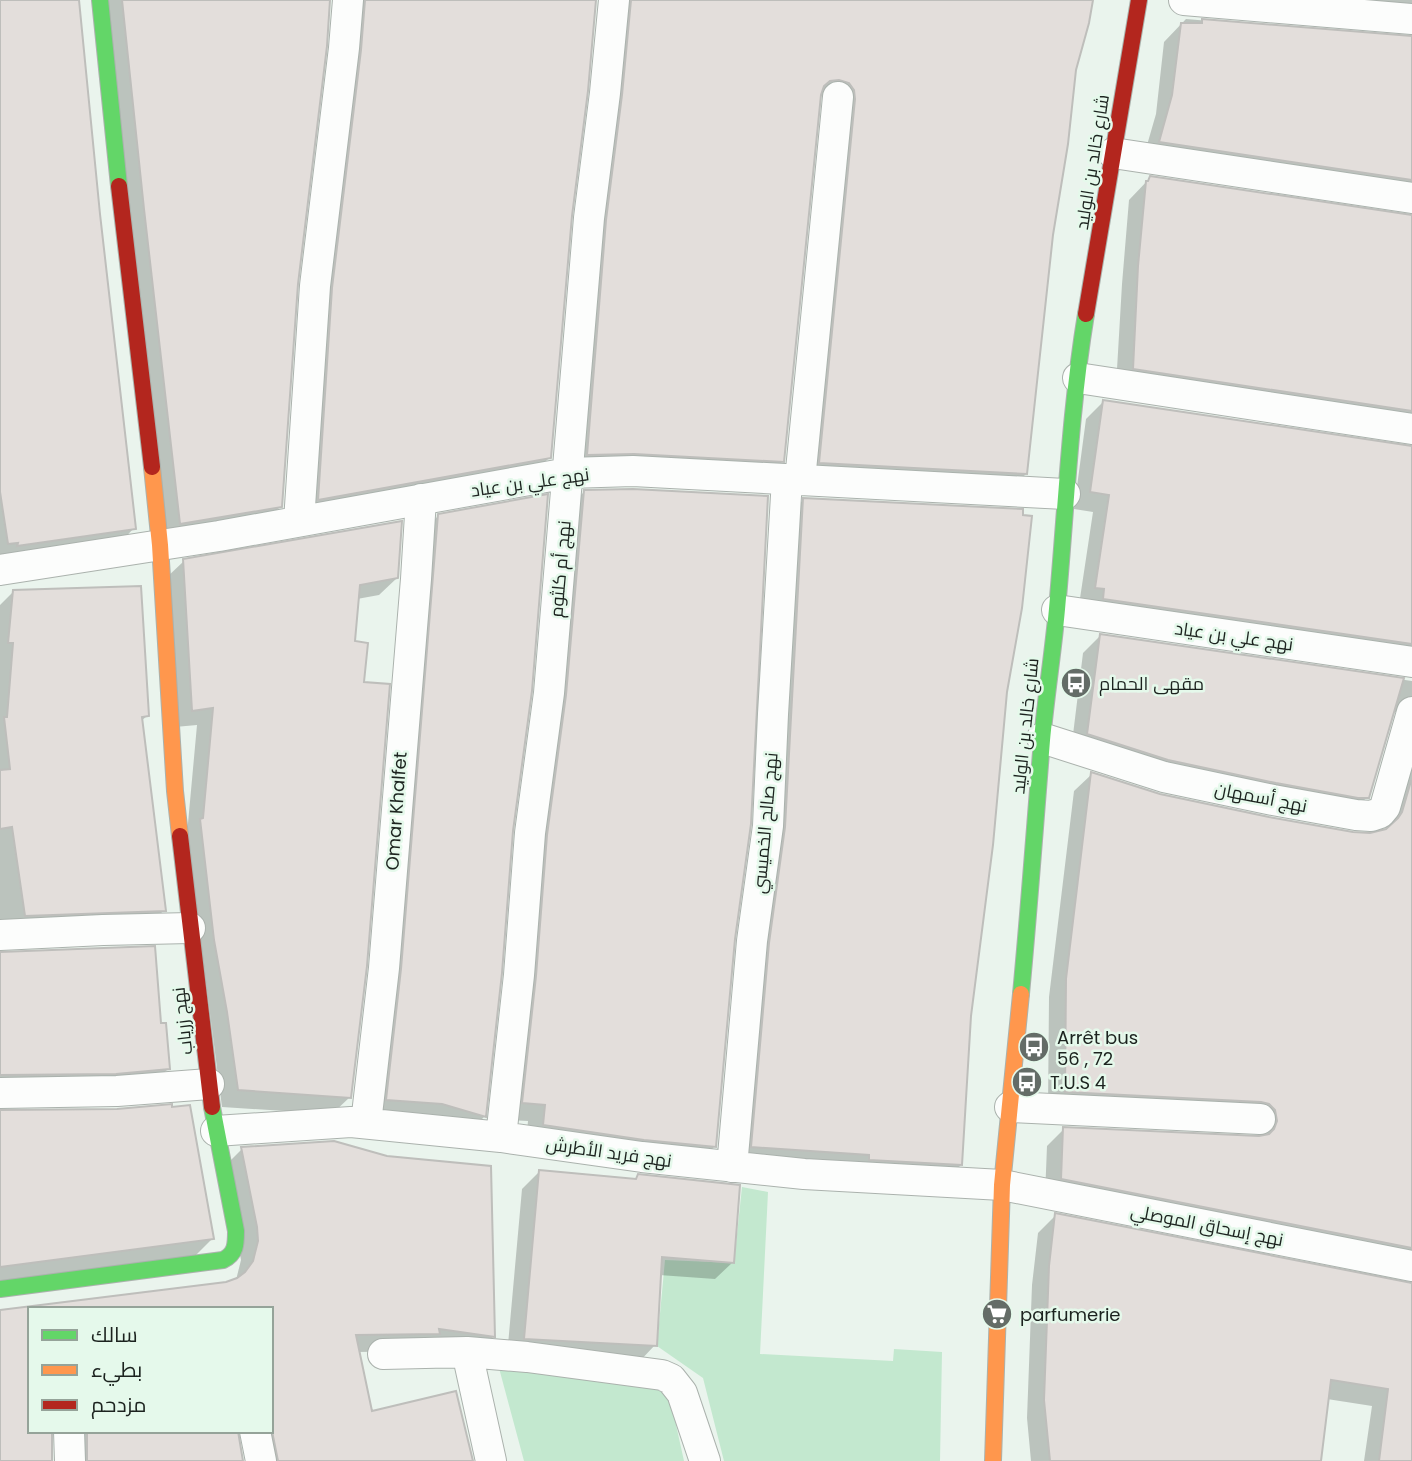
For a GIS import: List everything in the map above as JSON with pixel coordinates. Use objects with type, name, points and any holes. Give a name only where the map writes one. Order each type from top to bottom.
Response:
[{"type":"street","name":"نهج زرياب","points":[[0,1289],[216,1261],[230,1258],[235,1251],[236,1231],[209,1084],[175,791],[160,545],[100,0]]},
{"type":"street","points":[[299,521],[315,286],[348,0]]},
{"type":"street","name":"نهج أم كلثوم","points":[[501,1137],[519,975],[530,833],[551,680],[589,218],[614,0]]},
{"type":"street","name":"شارع خالد بن الوليد","points":[[993,1461],[1002,1185],[1030,904],[1042,738],[1057,610],[1065,494],[1082,344],[1139,0]]},
{"type":"street","points":[[1184,0],[1412,19]]},
{"type":"street","name":"نهج صالح الخميسي","points":[[732,1167],[752,941],[768,825],[773,714],[793,480],[838,97]]},
{"type":"street","points":[[1113,153],[1412,198]]},
{"type":"street","points":[[1078,378],[1412,429]]},
{"type":"street","name":"نهج علي بن عياد","points":[[0,569],[219,536],[568,473],[633,471],[1065,494]]},
{"type":"street","name":"Omar Khalfet","points":[[366,1123],[384,968],[421,499]]},
{"type":"street","name":"نهج علي بن عياد","points":[[1057,610],[1412,662]]},
{"type":"street","name":"نهج أسمهان","points":[[1042,738],[1164,777],[1273,800],[1371,816],[1380,813],[1385,807],[1405,760],[1412,712]]},
{"type":"street","points":[[0,935],[190,928]]},
{"type":"street","points":[[0,1093],[117,1091],[209,1084]]},
{"type":"street","points":[[1010,1107],[1260,1119]]},
{"type":"street","name":"نهج فريد الأطرش","points":[[216,1131],[366,1123],[501,1137],[732,1167],[804,1174],[1002,1185]]},
{"type":"street","name":"نهج إسحاق الموصلي","points":[[1002,1185],[1412,1266]]},
{"type":"street","points":[[467,1352],[491,1461]]},
{"type":"street","points":[[383,1354],[467,1352],[662,1375],[671,1379],[682,1392],[705,1461]]},
{"type":"street","points":[[69,1433],[70,1461]]},
{"type":"street","points":[[255,1433],[261,1461]]},
{"type":"green space","points":[[742,1187],[768,1192],[760,1354],[893,1361],[894,1349],[942,1352],[940,1461],[724,1461],[703,1378],[657,1346],[665,1260],[734,1263]]},
{"type":"green space","points":[[499,1368],[633,1375],[669,1393],[684,1461],[524,1461]]},
{"type":"building","points":[[0,0],[79,0],[136,529],[17,546],[18,543],[8,544],[0,492]]},
{"type":"building","points":[[122,0],[330,0],[327,46],[298,284],[282,507],[180,524]]},
{"type":"building","points":[[365,0],[596,0],[572,216],[551,458],[318,500],[332,288]]},
{"type":"building","points":[[631,0],[1093,0],[1076,70],[1068,144],[1053,235],[1027,474],[819,463],[855,99],[854,90],[849,83],[839,80],[830,81],[824,86],[821,95],[784,462],[634,454],[587,455],[606,220]]},
{"type":"building","points":[[1202,19],[1412,36],[1412,180],[1159,142],[1172,95],[1181,23],[1202,23]]},
{"type":"building","points":[[1150,176],[1412,215],[1412,411],[1133,369],[1138,266],[1146,181]]},
{"type":"building","points":[[1103,400],[1412,446],[1412,644],[1103,599],[1104,589],[1095,588],[1109,495],[1090,492]]},
{"type":"building","points":[[633,489],[768,496],[751,824],[735,939],[716,1147],[644,1140],[543,1125],[545,1105],[522,1103],[536,976],[547,835],[566,695],[584,490]]},
{"type":"building","points":[[548,494],[532,691],[513,831],[502,973],[486,1117],[442,1104],[386,1100],[401,969],[438,514]]},
{"type":"building","points":[[803,498],[1023,509],[1023,515],[1032,516],[1022,608],[1007,692],[993,845],[971,1016],[962,1165],[869,1160],[869,1155],[751,1147],[769,943],[785,827]]},
{"type":"building","points":[[402,521],[398,578],[360,585],[355,641],[368,643],[364,682],[390,684],[367,966],[351,1098],[238,1090],[214,940],[200,819],[203,818],[213,708],[192,711],[183,559]]},
{"type":"building","points":[[141,586],[149,716],[142,717],[166,911],[25,916],[12,827],[0,829],[0,770],[10,769],[4,717],[7,717],[13,643],[8,643],[13,590]]},
{"type":"building","points":[[1100,634],[1404,678],[1369,798],[1276,783],[1168,760],[1087,734]]},
{"type":"building","points":[[1091,772],[1160,794],[1269,817],[1370,833],[1386,829],[1398,818],[1412,781],[1412,1248],[1061,1179],[1063,1127],[1259,1136],[1269,1134],[1277,1121],[1275,1110],[1269,1104],[1261,1102],[1065,1092],[1066,979]]},
{"type":"building","points":[[155,946],[161,1023],[166,1023],[170,1069],[116,1074],[0,1075],[0,952]]},
{"type":"building","points":[[172,1104],[172,1107],[190,1105],[214,1239],[0,1267],[0,1110],[117,1109]]},
{"type":"building","points":[[334,1141],[387,1156],[491,1166],[495,1337],[439,1329],[440,1334],[356,1335],[372,1411],[456,1391],[473,1461],[278,1461],[272,1433],[273,1307],[28,1307],[28,1433],[52,1433],[52,1461],[0,1461],[0,1310],[226,1282],[237,1278],[253,1261],[258,1241],[241,1147]]},
{"type":"building","points":[[539,1170],[636,1179],[638,1174],[740,1185],[734,1263],[662,1257],[657,1346],[524,1339]]},
{"type":"building","points":[[1055,1213],[1412,1283],[1412,1461],[1379,1461],[1388,1389],[1331,1380],[1321,1461],[1050,1461],[1044,1400],[1049,1266]]},
{"type":"building","points":[[87,1433],[238,1433],[243,1461],[87,1461]]},
{"type":"traffic: fast","points":[[100,0],[119,186]]},
{"type":"traffic: fast","points":[[1021,994],[1072,424],[1086,314]]},
{"type":"traffic: fast","points":[[0,1289],[223,1260],[231,1255],[236,1231],[212,1107]]},
{"type":"traffic: slow","points":[[152,467],[180,836]]},
{"type":"traffic: slow","points":[[993,1461],[1002,1185],[1021,994]]},
{"type":"traffic: jam","points":[[1086,314],[1139,0]]},
{"type":"traffic: jam","points":[[119,186],[152,467]]},
{"type":"traffic: jam","points":[[180,836],[212,1107]]},
{"type":"place","name":"مقهى الحمام","points":[[1076,683]]},
{"type":"place","name":"Arrêt bus 56 , 72","points":[[1034,1047]]},
{"type":"place","name":"T.U.S 4","points":[[1027,1082]]},
{"type":"place","name":"parfumerie","points":[[997,1314]]}]
